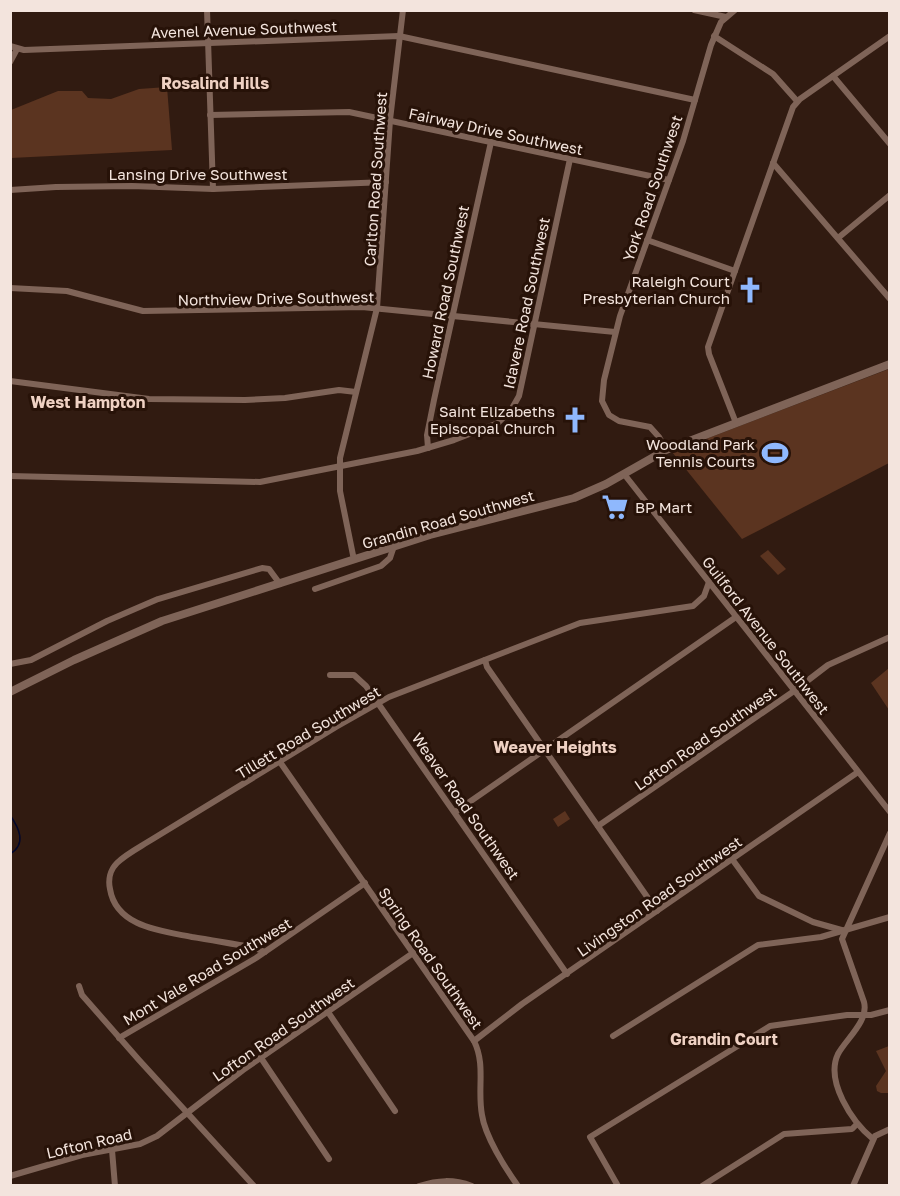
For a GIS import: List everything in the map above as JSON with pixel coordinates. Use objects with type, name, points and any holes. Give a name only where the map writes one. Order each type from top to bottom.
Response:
[{"type":"street","points":[[207,10],[213,189]]},
{"type":"street","name":"Carlton Road Southwest","points":[[354,560],[340,491],[339,466],[342,443],[377,308],[390,120],[403,10]]},
{"type":"street","points":[[694,10],[726,17]]},
{"type":"street","name":"York Road Southwest","points":[[666,450],[650,427],[614,419],[603,407],[604,380],[615,332],[669,180],[717,27],[735,10]]},
{"type":"street","name":"Avenel Avenue Southwest","points":[[10,62],[14,47],[399,36],[695,100]]},
{"type":"street","points":[[714,36],[773,74],[797,101]]},
{"type":"street","points":[[736,423],[708,350],[793,107],[797,101],[890,36]]},
{"type":"street","points":[[832,76],[890,144]]},
{"type":"street","name":"Fairway Drive Southwest","points":[[210,115],[341,111],[669,180]]},
{"type":"street","name":"Howard Road Southwest","points":[[428,448],[427,435],[490,142]]},
{"type":"street","name":"Idavere Road Southwest","points":[[10,476],[247,483],[428,448],[498,423],[517,402],[570,159]]},
{"type":"street","points":[[773,162],[890,299]]},
{"type":"street","name":"Lansing Drive Southwest","points":[[10,190],[56,186],[213,189],[386,183]]},
{"type":"street","points":[[838,238],[890,195]]},
{"type":"street","points":[[647,240],[735,271]]},
{"type":"street","name":"Northview Drive Southwest","points":[[10,288],[67,291],[143,311],[345,306],[615,332]]},
{"type":"street","name":"Grandin Road Southwest","points":[[10,692],[64,664],[154,624],[438,532],[574,498],[624,474],[666,450],[890,364]]},
{"type":"street","points":[[10,381],[149,399],[245,400],[339,390],[356,392]]},
{"type":"street","name":"Guilford Avenue Southwest","points":[[624,474],[890,812]]},
{"type":"street","points":[[315,589],[381,566],[390,558],[394,546]]},
{"type":"street","points":[[10,664],[31,660],[135,608],[211,582],[262,567],[268,569],[280,584]]},
{"type":"street","name":"Tillett Road Southwest","points":[[265,952],[252,947],[144,927],[129,919],[117,906],[111,895],[109,884],[111,871],[120,861],[379,702],[580,623],[693,606],[704,596],[709,582]]},
{"type":"street","points":[[455,812],[736,617]]},
{"type":"street","name":"Lofton Road Southwest","points":[[598,826],[833,662],[890,637]]},
{"type":"street","points":[[485,660],[487,667],[657,911]]},
{"type":"street","name":"Weaver Road Southwest","points":[[330,675],[352,675],[358,678],[379,702],[567,974]]},
{"type":"street","name":"Spring Road Southwest","points":[[280,762],[474,1041],[480,1057],[483,1122],[516,1184]]},
{"type":"street","name":"Livingston Road Southwest","points":[[474,1041],[513,1010],[858,772]]},
{"type":"street","points":[[873,1139],[857,1124],[843,1099],[836,1082],[834,1067],[840,1051],[863,1016],[865,1006],[842,942],[890,833]]},
{"type":"street","points":[[732,859],[759,896],[813,922],[845,931]]},
{"type":"street","name":"Mont Vale Road Southwest","points":[[119,1038],[265,952],[365,884]]},
{"type":"street","points":[[613,1036],[759,945],[821,937],[890,917]]},
{"type":"street","name":"Lofton Road Southwest","points":[[169,1126],[261,1058],[413,953]]},
{"type":"street","points":[[79,986],[82,995],[119,1038],[254,1185]]},
{"type":"street","points":[[618,1185],[590,1139],[634,1110],[770,1026],[847,1015],[863,1016],[890,1010]]},
{"type":"street","points":[[328,1012],[395,1111]]},
{"type":"street","points":[[261,1058],[329,1159]]},
{"type":"street","points":[[702,1185],[784,1134],[852,1129],[857,1124]]},
{"type":"street","name":"Lofton Road","points":[[10,1176],[82,1155],[149,1141],[169,1126]]},
{"type":"street","points":[[853,1185],[873,1139],[878,1133],[890,1129]]},
{"type":"street","points":[[112,1150],[115,1185]]},
{"type":"street","points":[[419,1185],[444,1180],[472,1185]]},
{"type":"shaded area","points":[[167,87],[172,150],[11,158],[11,110],[58,91],[82,91],[88,98],[111,99],[139,89]]},
{"type":"shaded area","points":[[889,369],[889,463],[742,539],[672,452]]},
{"type":"shaded area","points":[[768,550],[786,569],[778,575],[760,556]]},
{"type":"shaded area","points":[[889,668],[889,710],[871,683]]},
{"type":"shaded area","points":[[565,811],[570,819],[558,827],[553,819]]},
{"type":"shaded area","points":[[889,1046],[889,1093],[881,1093],[877,1091],[876,1086],[886,1071],[876,1051]]},
{"type":"waterway","points":[[10,815],[20,836],[18,846],[10,854]]},
{"type":"place","name":"Raleigh Court Presbyterian Church","points":[[750,290]]},
{"type":"place","name":"Saint Elizabeths Episcopal Church","points":[[575,420]]},
{"type":"place","name":"Woodland Park Tennis Courts","points":[[775,453]]},
{"type":"place","name":"BP Mart","points":[[615,507]]},
{"type":"district","name":"Rosalind Hills","points":[[215,83]]},
{"type":"district","name":"West Hampton","points":[[88,402]]},
{"type":"district","name":"Weaver Heights","points":[[555,747]]},
{"type":"district","name":"Grandin Court","points":[[724,1039]]}]
